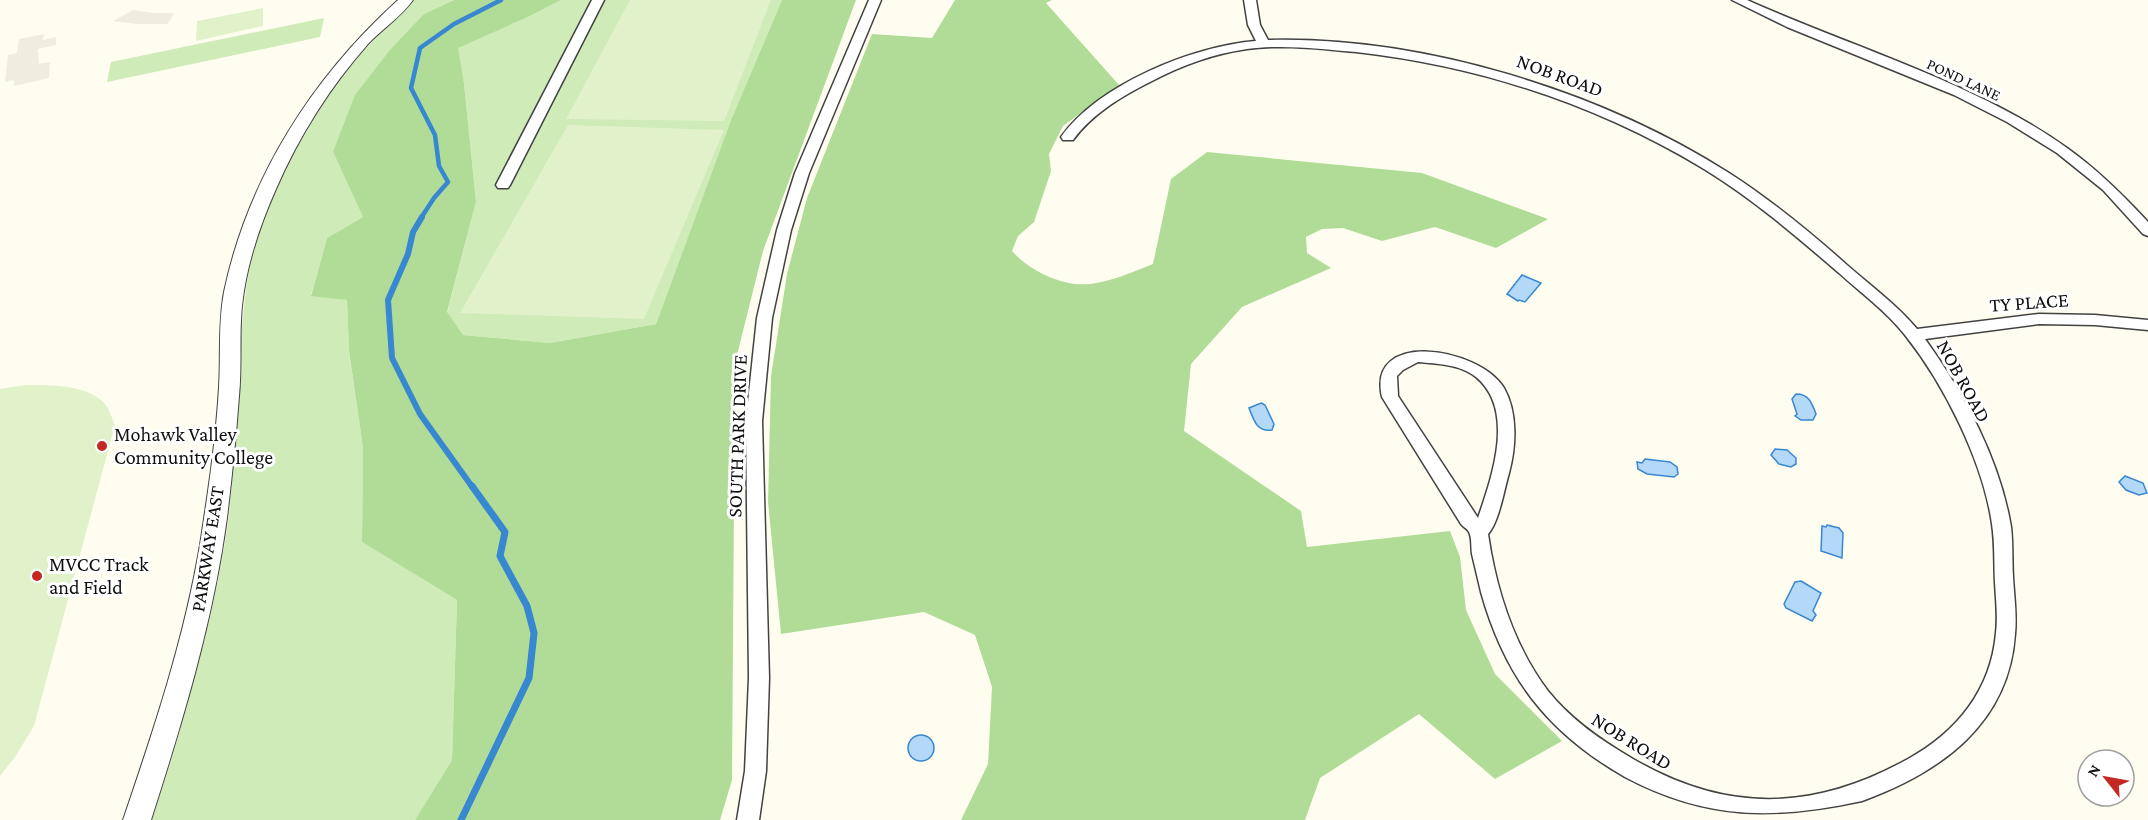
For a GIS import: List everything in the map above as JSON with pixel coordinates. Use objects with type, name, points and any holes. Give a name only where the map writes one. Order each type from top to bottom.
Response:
[{"type":"street","name":"PARKWAY EAST","points":[[137,820],[181,682],[202,595],[229,395],[234,295],[247,238],[264,194],[296,130],[333,77],[363,41],[406,0]]},
{"type":"street","points":[[502,185],[598,0]]},
{"type":"street","name":"SOUTH PARK DRIVE","points":[[748,820],[754,792],[760,681],[754,504],[756,378],[772,274],[790,207],[813,145],[875,0]]},
{"type":"street","points":[[1250,0],[1254,24],[1264,44]]},
{"type":"street","name":"POND LANE","points":[[1738,0],[1778,20],[1953,90],[2022,125],[2060,148],[2113,190],[2148,231]]},
{"type":"street","name":"NOB ROAD","points":[[1068,137],[1076,126],[1113,98],[1167,69],[1210,53],[1238,46],[1264,44],[1380,50],[1436,59],[1496,74],[1565,96],[1653,134],[1709,166],[1766,204],[1826,253],[1913,335],[1936,368],[1970,432],[1995,494],[2002,525],[2006,635],[1998,679],[1965,732],[1935,756],[1870,789],[1808,806],[1750,810],[1704,803],[1641,776],[1580,735],[1545,702],[1519,661],[1496,610],[1480,554],[1478,529]]},
{"type":"street","name":"TY PLACE","points":[[1913,335],[2039,319],[2095,320],[2148,325]]},
{"type":"street","points":[[1417,356],[1444,356],[1469,364],[1491,379],[1502,400],[1507,435],[1498,481],[1483,528],[1478,529],[1467,519],[1390,397],[1387,388],[1389,373],[1399,362],[1417,356]]},
{"type":"green space","points":[[414,0],[454,0],[424,14],[333,152],[363,217],[327,238],[311,295],[347,300],[349,352],[363,448],[362,542],[457,600],[452,760],[415,820],[152,820],[194,680],[212,608],[226,536],[233,476],[245,297],[252,255],[265,213],[282,173],[303,134],[327,97],[354,62]]},
{"type":"green space","points":[[454,0],[561,0],[458,48],[464,83],[476,202],[447,312],[463,335],[550,343],[656,324],[731,120],[782,0],[856,0],[763,251],[735,363],[732,780],[720,820],[415,820],[452,760],[457,600],[362,542],[363,448],[349,351],[347,300],[311,296],[327,238],[363,217],[333,152],[355,95],[390,50],[424,14]]},
{"type":"green space","points":[[561,0],[782,0],[731,120],[656,324],[550,343],[463,335],[447,313],[476,202],[464,83],[457,48]]},
{"type":"green space","points":[[630,0],[771,0],[724,121],[566,119]]},
{"type":"green space","points":[[955,0],[1052,0],[1046,3],[1119,85],[1063,126],[1049,154],[1051,171],[1034,222],[1018,236],[1012,251],[1028,265],[1058,280],[1091,284],[1153,264],[1171,179],[1207,152],[1422,173],[1548,219],[1496,248],[1435,227],[1382,241],[1343,228],[1322,229],[1306,237],[1307,253],[1331,268],[1242,307],[1191,364],[1184,431],[1301,511],[1307,547],[1450,531],[1460,557],[1466,610],[1495,674],[1562,741],[1495,779],[1419,714],[1320,778],[1305,820],[961,820],[988,764],[992,687],[975,635],[924,612],[781,634],[768,502],[771,376],[787,274],[807,198],[872,34],[932,38]]},
{"type":"green space","points":[[263,8],[263,26],[196,41],[197,21]]},
{"type":"green space","points":[[324,18],[320,37],[107,82],[111,62]]},
{"type":"green space","points":[[568,125],[724,130],[644,319],[460,313]]},
{"type":"green space","name":"MVCC Track and Field","points":[[25,385],[68,387],[98,397],[110,412],[115,425],[34,726],[0,776],[0,389]]},
{"type":"shaded area","points":[[133,10],[174,13],[168,24],[113,21]]},
{"type":"shaded area","points":[[44,34],[43,40],[56,37],[56,45],[38,49],[39,64],[50,62],[49,78],[14,86],[14,80],[5,82],[8,55],[17,53],[19,39]]},
{"type":"water","points":[[1522,275],[1541,283],[1525,302],[1518,301],[1507,294]]},
{"type":"water","points":[[1796,394],[1807,397],[1811,403],[1816,414],[1813,420],[1801,420],[1795,416],[1797,414],[1792,399]]},
{"type":"water","points":[[1261,403],[1265,405],[1274,424],[1272,430],[1259,427],[1249,408]]},
{"type":"water","points":[[1775,449],[1787,450],[1796,458],[1796,464],[1791,467],[1779,464],[1771,455]]},
{"type":"water","points":[[1645,459],[1670,462],[1677,467],[1678,474],[1674,477],[1647,474],[1638,469],[1637,462],[1642,463]]},
{"type":"water","points":[[2125,476],[2143,483],[2147,493],[2139,495],[2126,490],[2119,482]]},
{"type":"water","points":[[1822,526],[1839,528],[1843,533],[1842,558],[1821,551]]},
{"type":"water","points":[[1801,581],[1821,593],[1813,611],[1816,615],[1812,621],[1786,608],[1784,604],[1795,582]]},
{"type":"water","points":[[921,735],[930,739],[934,748],[930,757],[921,761],[912,757],[908,748],[912,739]]},
{"type":"waterway","points":[[421,218],[448,182],[439,166],[435,135],[411,88],[420,48],[454,24],[501,0]]},
{"type":"waterway","points":[[422,217],[413,232],[408,254],[388,300],[392,358],[420,414],[473,488]]},
{"type":"waterway","points":[[461,820],[529,678],[534,633],[527,606],[500,556],[505,532],[472,486]]},
{"type":"place","name":"Mohawk Valley Community College","points":[[102,446]]},
{"type":"place","name":"MVCC Track and Field","points":[[37,576]]}]
